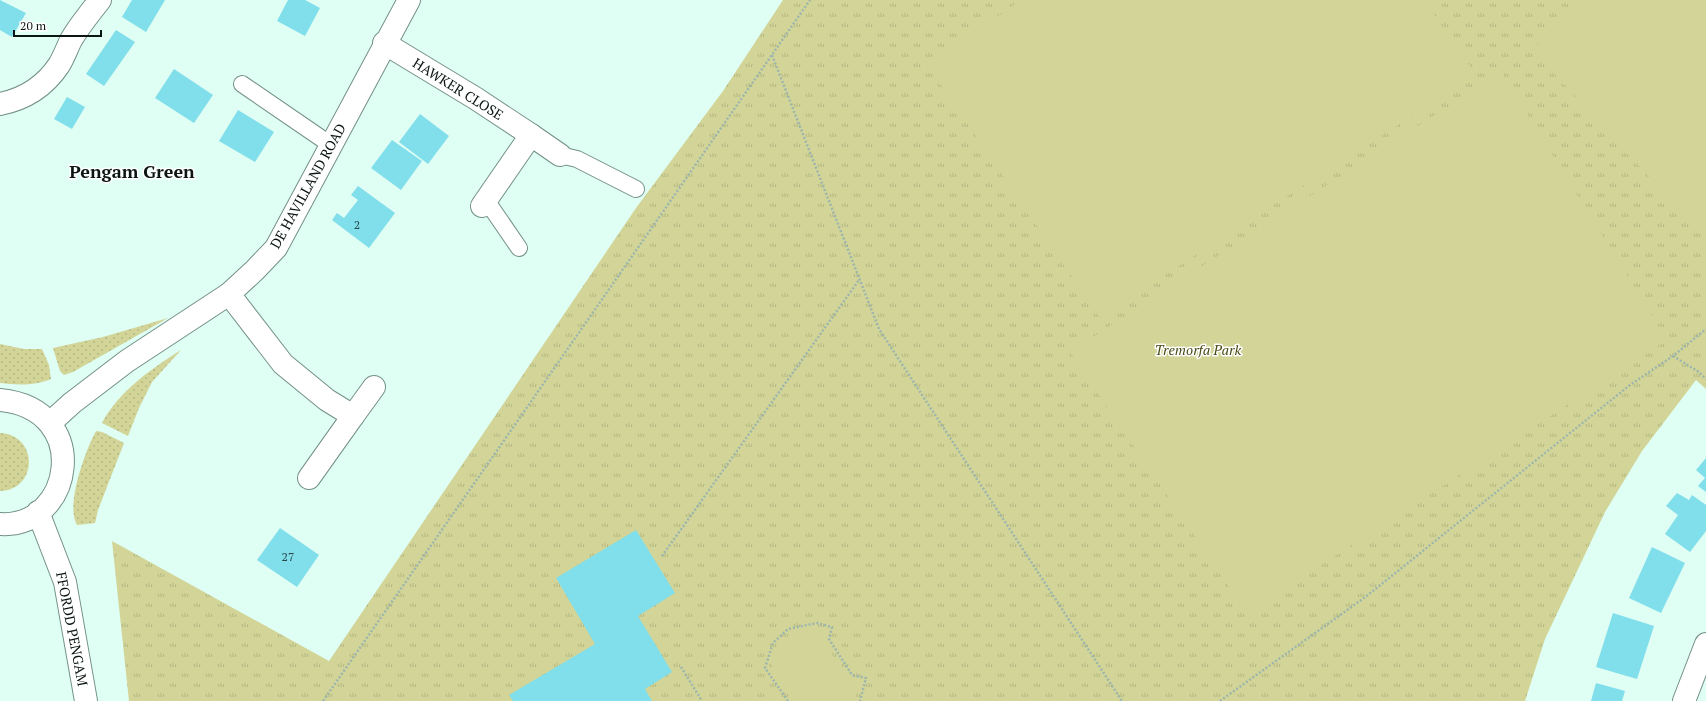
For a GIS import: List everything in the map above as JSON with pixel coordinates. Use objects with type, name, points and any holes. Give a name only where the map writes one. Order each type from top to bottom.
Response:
[{"type":"street","points":[[0,104],[14,101],[33,92],[49,79],[60,64],[72,39],[100,0]]},
{"type":"street","name":"DE HAVILLAND ROAD","points":[[50,423],[72,403],[122,365],[229,294],[256,270],[276,248],[384,43],[409,0]]},
{"type":"street","name":"HAWKER CLOSE","points":[[384,43],[475,98],[560,155]]},
{"type":"street","points":[[484,203],[531,135]]},
{"type":"street","points":[[229,294],[283,364],[327,400],[353,416]]},
{"type":"street","points":[[309,478],[374,387]]},
{"type":"street","points":[[0,400],[17,402],[35,410],[50,423],[60,441],[64,460],[61,480],[52,498],[38,512],[21,521],[0,524]]},
{"type":"street","name":"FFORDD PENGAM","points":[[38,512],[65,582],[86,701]]},
{"type":"street","points":[[1684,701],[1706,644]]},
{"type":"lane","points":[[242,84],[331,145]]},
{"type":"lane","points":[[560,155],[577,159],[636,189]]},
{"type":"lane","points":[[484,203],[518,248]]},
{"type":"path","points":[[323,701],[810,0]]},
{"type":"path","points":[[772,54],[879,329],[1122,701]]},
{"type":"path","points":[[662,556],[859,280]]},
{"type":"path","points":[[1220,701],[1364,598],[1630,385],[1706,330]]},
{"type":"path","points":[[1672,356],[1699,372],[1706,379]]},
{"type":"path","points":[[788,701],[765,668],[774,643],[788,630],[817,623],[832,627],[829,639],[852,675],[866,678],[860,701]]},
{"type":"path","points":[[681,667],[702,701]]},
{"type":"green space","name":"Tremorfa Park","points":[[783,0],[1706,0],[1706,389],[1696,380],[1642,451],[1605,512],[1545,639],[1525,701],[129,701],[112,541],[329,661],[636,208],[723,91]]},
{"type":"green space","points":[[1022,0],[1424,0],[1476,75],[1099,317],[926,63]]},
{"type":"green space","points":[[1587,0],[1706,0],[1706,239],[1533,50]]},
{"type":"green space","points":[[1501,72],[1667,340],[1247,613],[1070,352]]},
{"type":"green space","points":[[168,318],[73,372],[64,375],[60,371],[53,348],[103,337]]},
{"type":"green space","points":[[0,344],[24,349],[42,349],[49,365],[51,379],[39,383],[0,383]]},
{"type":"green space","points":[[181,350],[152,382],[139,408],[128,436],[102,423],[109,411],[127,391],[147,373]]},
{"type":"green space","points":[[96,431],[102,432],[124,443],[98,510],[95,523],[77,525],[74,516],[75,491],[82,463]]},
{"type":"green space","points":[[0,433],[13,436],[22,443],[27,452],[29,462],[27,473],[22,482],[13,488],[0,491]]},
{"type":"green space","points":[[816,630],[857,693],[853,701],[794,701],[771,664],[776,650],[781,644],[801,633]]},
{"type":"building","points":[[0,0],[26,13],[12,37],[0,30]]},
{"type":"building","points":[[132,0],[165,0],[146,32],[122,17]]},
{"type":"building","points":[[288,0],[305,0],[320,8],[305,36],[277,21]]},
{"type":"building","points":[[116,30],[135,42],[104,86],[86,74]]},
{"type":"building","points":[[174,69],[213,95],[194,123],[155,98]]},
{"type":"building","points":[[67,97],[85,107],[72,129],[54,119]]},
{"type":"building","points":[[238,110],[274,132],[255,162],[219,141]]},
{"type":"building","points":[[420,114],[449,136],[428,164],[399,142]]},
{"type":"building","points":[[392,140],[422,161],[401,190],[371,168]]},
{"type":"building","points":[[358,186],[395,213],[369,248],[332,220],[337,213],[344,218],[358,200],[351,195]]},
{"type":"building","points":[[1706,458],[1706,492],[1698,486],[1705,478],[1696,470]]},
{"type":"building","points":[[1677,493],[1689,500],[1692,495],[1706,505],[1706,531],[1690,552],[1665,534],[1678,515],[1666,506]]},
{"type":"building","points":[[280,528],[319,555],[297,587],[257,560]]},
{"type":"building","points":[[636,530],[675,593],[638,616],[672,672],[645,689],[652,701],[513,701],[509,695],[595,644],[556,578]]},
{"type":"building","points":[[1652,547],[1685,563],[1661,613],[1629,598]]},
{"type":"building","points":[[1613,613],[1654,626],[1637,679],[1596,667]]},
{"type":"building","points":[[1596,683],[1625,691],[1622,701],[1591,701]]},
{"type":"district","name":"Pengam Green","points":[[132,172]]}]
